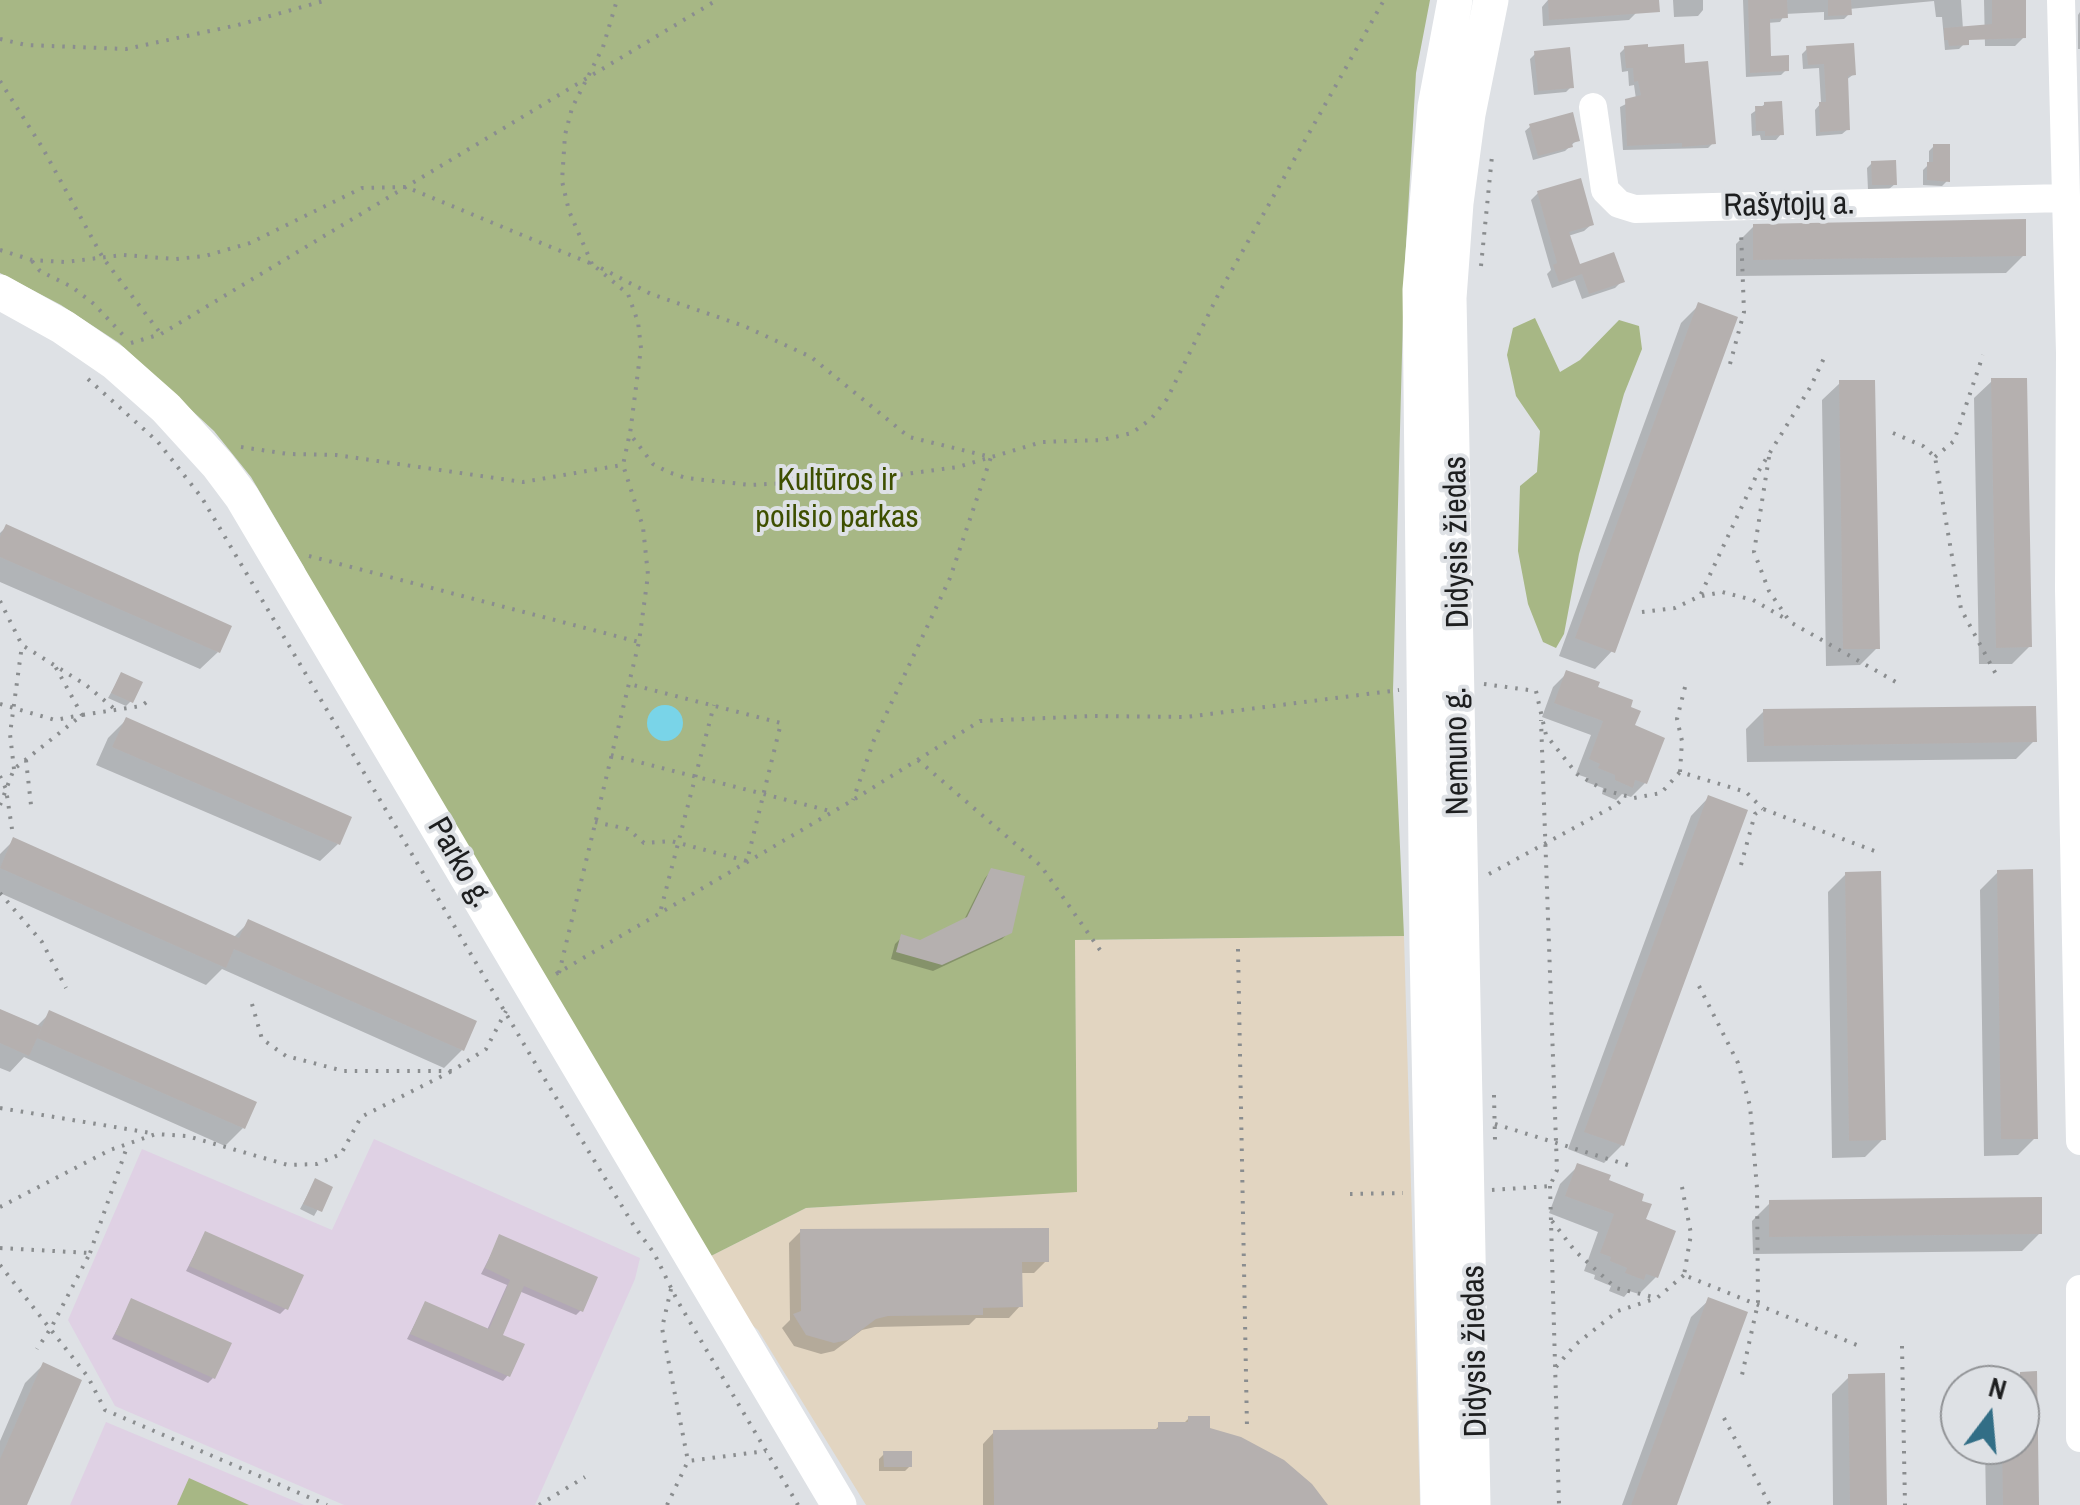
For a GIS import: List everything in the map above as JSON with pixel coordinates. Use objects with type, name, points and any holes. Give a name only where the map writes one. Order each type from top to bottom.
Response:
[{"type":"main road","name":"Nemuno g.","points":[[1455,0],[1435,107],[1420,290],[1441,685],[1473,1505]]},
{"type":"main road","name":"Nemuno g.","points":[[1438,1505],[1427,995],[1441,685],[1449,298],[1465,132],[1491,0]]},
{"type":"main road","name":"Parko g.","points":[[0,292],[64,327],[166,408],[197,440],[242,498],[839,1505]]},
{"type":"street","points":[[2060,0],[2075,591],[2080,1141]]},
{"type":"street","name":"Rašytojų a.","points":[[1594,107],[1604,190],[1619,204],[1635,209],[2064,198]]},
{"type":"street","points":[[2080,1290],[2080,1438]]},
{"type":"path","points":[[294,9],[296,0]]},
{"type":"path","points":[[0,39],[26,45],[126,49],[238,25],[327,0]]},
{"type":"path","points":[[558,973],[639,642],[648,576],[643,527],[623,465],[641,348],[638,322],[628,294],[592,264],[569,211],[562,181],[564,135],[572,108],[603,47],[617,0]]},
{"type":"path","points":[[109,360],[161,334],[717,0]]},
{"type":"path","points":[[630,434],[653,464],[668,472],[751,486],[876,478],[958,467],[1042,442],[1102,440],[1132,433],[1152,419],[1167,399],[1219,293],[1384,0]]},
{"type":"path","points":[[0,82],[42,147],[103,258],[161,334]]},
{"type":"path","points":[[1480,276],[1493,142]]},
{"type":"path","points":[[0,250],[32,260],[66,262],[123,255],[176,259],[228,251],[362,188],[406,187],[592,264],[651,294],[744,326],[811,357],[909,437],[991,457]]},
{"type":"path","points":[[1730,364],[1744,312],[1740,207]]},
{"type":"path","points":[[32,260],[40,272],[72,287],[94,304],[109,360],[158,442],[202,498],[634,1226],[654,1253],[798,1505]]},
{"type":"path","points":[[1936,457],[1954,441],[1982,355]]},
{"type":"path","points":[[1700,596],[1770,452],[1824,358]]},
{"type":"path","points":[[1892,432],[1923,446],[1936,457],[1961,609],[1998,678]]},
{"type":"path","points":[[197,440],[523,482],[623,465]]},
{"type":"path","points":[[1770,452],[1754,552],[1769,592],[1790,622]]},
{"type":"path","points":[[853,800],[874,740],[950,578],[991,457]]},
{"type":"path","points":[[270,546],[639,642]]},
{"type":"path","points":[[1642,612],[1675,608],[1700,596],[1722,592],[1753,600],[1896,682]]},
{"type":"path","points":[[0,601],[22,645],[118,711]]},
{"type":"path","points":[[14,770],[10,734],[22,645]]},
{"type":"path","points":[[54,664],[82,715]]},
{"type":"path","points":[[629,684],[782,723],[747,861]]},
{"type":"path","points":[[521,970],[538,960],[548,978],[558,973],[980,721],[1092,716],[1186,718],[1441,685],[1536,691],[1546,735],[1577,774],[1604,790],[1626,796],[1661,793],[1680,772],[1682,741],[1677,719],[1685,688]]},
{"type":"path","points":[[0,704],[55,720],[118,711],[148,701]]},
{"type":"path","points":[[661,912],[714,706]]},
{"type":"path","points":[[1540,710],[1554,1142]]},
{"type":"path","points":[[0,805],[3,787],[14,770],[82,715]]},
{"type":"path","points":[[612,756],[833,812]]},
{"type":"path","points":[[918,759],[1041,866],[1100,950]]},
{"type":"path","points":[[26,760],[31,805]]},
{"type":"path","points":[[1680,772],[1746,792],[1763,809],[1880,853]]},
{"type":"path","points":[[0,776],[12,828]]},
{"type":"path","points":[[1488,874],[1626,796]]},
{"type":"path","points":[[1742,865],[1755,814],[1763,809]]},
{"type":"path","points":[[596,822],[628,830],[644,843],[678,843],[747,861]]},
{"type":"path","points":[[0,892],[42,942],[66,988]]},
{"type":"path","points":[[1238,949],[1247,1428]]},
{"type":"path","points":[[1699,986],[1738,1063],[1750,1106],[1757,1188],[1758,1302],[1742,1375]]},
{"type":"path","points":[[252,1004],[262,1039],[286,1056],[344,1072],[452,1071]]},
{"type":"path","points":[[0,1108],[187,1136],[288,1166],[317,1164],[342,1154],[361,1117],[452,1071],[486,1049],[506,1011]]},
{"type":"path","points":[[1494,1086],[1495,1140]]},
{"type":"path","points":[[1495,1124],[1631,1166]]},
{"type":"path","points":[[0,1207],[156,1134]]},
{"type":"path","points":[[37,1349],[90,1253],[128,1144]]},
{"type":"path","points":[[1495,1174],[1496,1190]]},
{"type":"path","points":[[1550,1186],[1558,1505]]},
{"type":"path","points":[[1555,1368],[1618,1311],[1657,1298],[1684,1275],[1691,1234],[1682,1187]]},
{"type":"path","points":[[1551,1220],[1574,1251],[1616,1288],[1657,1298]]},
{"type":"path","points":[[0,1248],[90,1253]]},
{"type":"path","points":[[0,1265],[52,1328],[88,1378],[105,1410],[327,1505]]},
{"type":"path","points":[[1684,1275],[1857,1345]]},
{"type":"path","points":[[667,1505],[688,1460],[662,1328],[672,1289]]},
{"type":"path","points":[[1902,1346],[1905,1505]]},
{"type":"path","points":[[1724,1418],[1770,1505]]},
{"type":"path","points":[[688,1460],[766,1451]]},
{"type":"path","points":[[539,1505],[585,1477]]},
{"type":"shaded area","points":[[1404,936],[1420,1505],[866,1505],[758,1330],[737,1313],[705,1259],[806,1208],[1076,1191],[1075,940]]},
{"type":"shaded area","points":[[374,1139],[640,1258],[635,1279],[535,1505],[344,1505],[115,1406],[68,1320],[142,1149],[332,1230]]},
{"type":"shaded area","points":[[106,1422],[304,1505],[70,1505]]},
{"type":"green space","name":"Kultūros ir poilsio parkas","points":[[0,0],[1430,0],[1416,73],[1404,280],[1393,691],[1404,936],[1075,940],[1077,1192],[806,1208],[705,1259],[314,597],[304,567],[251,477],[214,431],[119,343],[61,305],[0,273]]},
{"type":"green space","points":[[1535,318],[1560,372],[1580,360],[1619,320],[1639,326],[1642,349],[1624,394],[1579,554],[1564,634],[1556,648],[1543,642],[1528,604],[1518,551],[1520,486],[1537,472],[1540,431],[1516,396],[1507,355],[1513,328]]},
{"type":"green space","points":[[189,1478],[249,1505],[177,1505]]},
{"type":"water","points":[[665,705],[678,710],[683,723],[678,736],[665,741],[652,736],[647,723],[652,710]]},
{"type":"building","points":[[1548,0],[1659,0],[1660,12],[1549,20]]},
{"type":"building","points":[[1748,0],[1787,0],[1788,18],[1770,19],[1771,56],[1789,55],[1789,71],[1750,73]]},
{"type":"building","points":[[1828,0],[1851,0],[1852,15],[1828,16]]},
{"type":"building","points":[[1992,0],[2026,0],[2026,38],[1969,40],[1969,45],[1949,46],[1948,40],[1944,40],[1944,28],[1992,24]]},
{"type":"building","points":[[1854,43],[1856,75],[1848,76],[1850,130],[1820,132],[1819,102],[1826,102],[1824,64],[1808,65],[1806,46]]},
{"type":"building","points":[[1684,44],[1685,63],[1708,61],[1716,144],[1627,146],[1625,99],[1641,95],[1638,81],[1634,82],[1633,68],[1626,68],[1624,46]]},
{"type":"building","points":[[1570,47],[1574,88],[1538,91],[1534,51]]},
{"type":"building","points":[[1782,101],[1784,135],[1765,136],[1765,131],[1756,131],[1755,106]]},
{"type":"building","points":[[1573,112],[1580,141],[1572,143],[1573,147],[1538,156],[1529,124]]},
{"type":"building","points":[[1933,144],[1950,144],[1950,182],[1927,180]]},
{"type":"building","points":[[1896,160],[1897,185],[1872,185],[1871,161]]},
{"type":"building","points":[[1581,178],[1594,225],[1569,232],[1580,264],[1614,252],[1625,282],[1589,294],[1582,274],[1559,282],[1537,191]]},
{"type":"building","points":[[2026,219],[2026,256],[1753,260],[1753,224]]},
{"type":"building","points":[[1698,302],[1738,317],[1615,653],[1575,638]]},
{"type":"building","points":[[1991,378],[2027,378],[2032,647],[1996,648]]},
{"type":"building","points":[[1839,380],[1875,380],[1880,649],[1843,649]]},
{"type":"building","points":[[6,524],[232,626],[220,653],[0,557],[0,537]]},
{"type":"building","points":[[1566,670],[1633,700],[1631,707],[1641,711],[1635,725],[1665,738],[1647,784],[1635,780],[1633,788],[1615,780],[1615,775],[1589,759],[1603,721],[1554,703]]},
{"type":"building","points":[[121,672],[143,682],[133,703],[111,693]]},
{"type":"building","points":[[2036,706],[2037,742],[1764,746],[1763,709]]},
{"type":"building","points":[[126,717],[352,817],[340,845],[112,747]]},
{"type":"building","points":[[1708,795],[1748,810],[1624,1146],[1584,1132]]},
{"type":"building","points":[[13,837],[239,938],[248,919],[477,1021],[464,1051],[234,949],[226,968],[0,868]]},
{"type":"building","points":[[991,868],[1025,876],[1012,933],[942,965],[896,952],[901,934],[920,940],[967,917]]},
{"type":"building","points":[[2033,869],[2038,1139],[2001,1139],[1997,870]]},
{"type":"building","points":[[1881,871],[1886,1140],[1849,1141],[1845,872]]},
{"type":"building","points":[[0,1009],[42,1027],[29,1056],[0,1043]]},
{"type":"building","points":[[49,1010],[257,1102],[245,1129],[37,1038]]},
{"type":"building","points":[[1577,1163],[1611,1175],[1609,1180],[1644,1194],[1642,1201],[1652,1204],[1646,1219],[1676,1231],[1658,1278],[1646,1274],[1644,1280],[1625,1273],[1627,1268],[1600,1253],[1614,1214],[1565,1196]]},
{"type":"building","points":[[315,1178],[333,1187],[322,1212],[303,1204]]},
{"type":"building","points":[[2042,1197],[2042,1234],[1769,1237],[1769,1200]]},
{"type":"building","points":[[1049,1228],[1049,1262],[1022,1262],[1023,1307],[983,1308],[983,1315],[888,1316],[876,1319],[848,1340],[834,1343],[806,1335],[793,1314],[801,1311],[800,1229]]},
{"type":"building","points":[[205,1231],[304,1275],[288,1310],[189,1266]]},
{"type":"building","points":[[499,1234],[598,1277],[583,1312],[524,1286],[503,1335],[525,1344],[510,1377],[410,1334],[425,1301],[489,1329],[510,1280],[485,1268]]},
{"type":"building","points":[[1708,1297],[1748,1312],[1677,1505],[1631,1505]]},
{"type":"building","points":[[131,1298],[232,1343],[215,1379],[115,1334]]},
{"type":"building","points":[[43,1362],[82,1380],[27,1505],[0,1505],[0,1459]]},
{"type":"building","points":[[1885,1373],[1887,1505],[1850,1505],[1848,1374]]},
{"type":"building","points":[[1188,1416],[1210,1416],[1210,1428],[1241,1437],[1284,1460],[1312,1484],[1328,1505],[994,1505],[993,1430],[1158,1429],[1158,1422],[1188,1422]]},
{"type":"building","points":[[883,1451],[912,1451],[912,1467],[884,1467]]},
{"type":"building","points":[[2002,1465],[2038,1465],[2039,1505],[2003,1505]]}]
